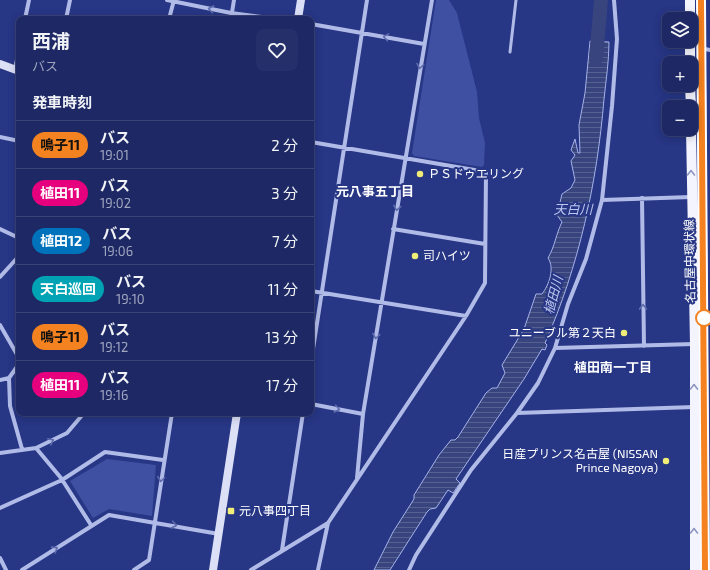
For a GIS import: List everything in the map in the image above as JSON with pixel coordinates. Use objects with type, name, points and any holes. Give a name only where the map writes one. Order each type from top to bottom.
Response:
[{"type":"main road","points":[[690,0],[690,12]]},
{"type":"main road","name":"名古屋中環状線","points":[[695,570],[702,406],[707,335],[705,49],[701,0]]},
{"type":"main road","name":"名古屋中環状線","points":[[691,136],[695,344],[702,406],[705,570]]},
{"type":"street","points":[[26,16],[29,0]]},
{"type":"street","points":[[67,16],[70,0]]},
{"type":"street","points":[[167,0],[254,16]]},
{"type":"street","points":[[232,16],[234,0]]},
{"type":"street","points":[[298,16],[301,0]]},
{"type":"street","points":[[314,343],[367,0]]},
{"type":"street","points":[[357,479],[364,414],[393,229],[406,160],[432,0]]},
{"type":"street","points":[[409,570],[420,548],[471,470],[517,413],[538,383],[555,348],[568,304],[586,259],[602,200],[612,106],[617,39],[614,0]]},
{"type":"street","points":[[170,16],[174,1]]},
{"type":"street","points":[[314,25],[424,44]]},
{"type":"street","points":[[0,64],[16,70]]},
{"type":"street","points":[[0,137],[16,140]]},
{"type":"street","points":[[314,143],[406,160],[486,172],[485,283],[466,316],[328,523],[318,570]]},
{"type":"street","points":[[602,200],[691,197]]},
{"type":"street","points":[[642,198],[644,346]]},
{"type":"street","points":[[0,229],[16,237]]},
{"type":"street","points":[[393,229],[485,244]]},
{"type":"street","points":[[0,277],[16,259]]},
{"type":"street","points":[[314,292],[466,316]]},
{"type":"street","points":[[0,325],[16,353]]},
{"type":"street","points":[[555,348],[695,344]]},
{"type":"street","points":[[16,368],[9,378],[10,406],[22,449]]},
{"type":"street","points":[[0,380],[9,378]]},
{"type":"street","points":[[314,405],[364,414]]},
{"type":"street","points":[[517,413],[702,406]]},
{"type":"street","points":[[0,453],[36,448],[67,432],[81,416]]},
{"type":"street","points":[[134,570],[149,560],[171,416]]},
{"type":"street","points":[[213,570],[237,416]]},
{"type":"street","points":[[282,550],[303,416]]},
{"type":"street","points":[[36,448],[62,480],[91,525]]},
{"type":"street","points":[[0,508],[62,480],[105,452],[164,460]]},
{"type":"street","points":[[22,570],[109,515],[219,534]]},
{"type":"street","points":[[251,570],[328,523]]},
{"type":"street","points":[[0,558],[6,570]]},
{"type":"lane","points":[[510,52],[516,0]]},
{"type":"shaded area","points":[[436,0],[449,0],[457,13],[477,92],[479,118],[485,143],[484,165],[482,167],[414,156],[412,153]]},
{"type":"shaded area","points":[[107,459],[156,465],[152,516],[109,509],[93,518],[70,481]]},
{"type":"water","name":"天白川","points":[[590,41],[609,42],[597,162],[585,224],[577,254],[568,284],[545,343],[547,345],[545,350],[542,349],[524,379],[456,479],[460,483],[453,493],[448,490],[436,508],[430,509],[427,512],[390,570],[374,570],[393,532],[439,455],[451,440],[455,440],[458,437],[486,393],[492,388],[497,388],[505,373],[502,365],[524,329],[536,294],[542,294],[547,286],[551,271],[548,258],[562,222],[557,215],[562,194],[571,188],[575,180],[571,161],[575,155],[571,150],[575,139],[578,153],[580,153],[579,125],[585,93]]},
{"type":"waterway","name":"植田川","points":[[596,59],[601,0]]},
{"type":"bus line","name":"鳴子11","points":[[701,0],[705,570]]},
{"type":"place","name":"ＰＳドゥエリング","points":[[420,174]]},
{"type":"place","name":"司ハイツ","points":[[415,256]]},
{"type":"place","name":"ユニーブル第２天白","points":[[624,333]]},
{"type":"place","name":"日産プリンス名古屋 (NISSAN Prince Nagoya)","points":[[666,461]]},
{"type":"place","name":"元八事四丁目","points":[[231,511]]},
{"type":"district","name":"元八事五丁目","points":[[375,191]]},
{"type":"district","name":"植田南一丁目","points":[[613,367]]}]
